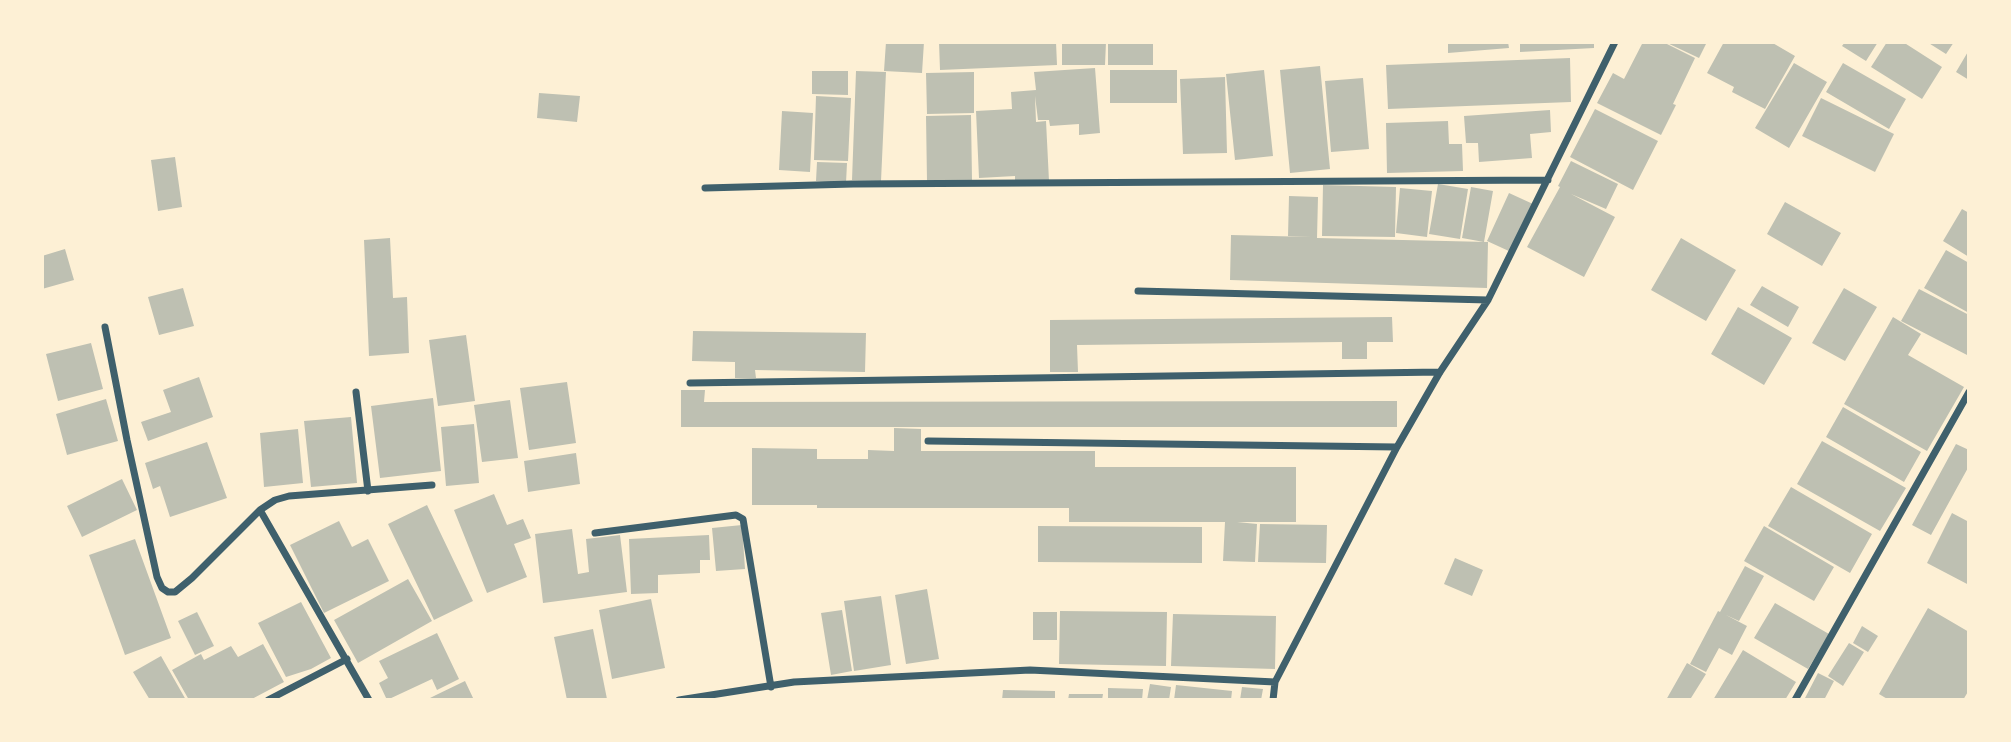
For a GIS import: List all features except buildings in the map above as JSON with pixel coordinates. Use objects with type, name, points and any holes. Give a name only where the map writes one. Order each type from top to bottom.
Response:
[{"type":"street","points":[[1273,700],[1275,682],[1397,447],[1440,372],[1488,300],[1615,42]]},
{"type":"street","points":[[705,188],[853,184],[1548,180]]},
{"type":"street","points":[[1138,291],[1488,300]]},
{"type":"street","points":[[106,327],[132,465],[158,577],[162,588],[168,592],[175,592],[192,578],[260,510],[275,500],[289,496],[432,485]]},
{"type":"street","points":[[690,383],[1440,372]]},
{"type":"street","points":[[356,392],[368,491]]},
{"type":"street","points":[[1795,700],[1969,392]]},
{"type":"street","points":[[928,441],[1397,447]]},
{"type":"street","points":[[260,510],[369,700]]},
{"type":"street","points":[[595,533],[736,516],[743,519],[771,687]]},
{"type":"street","points":[[268,700],[347,659]]},
{"type":"street","points":[[679,700],[794,682],[1030,670],[1275,682]]}]
